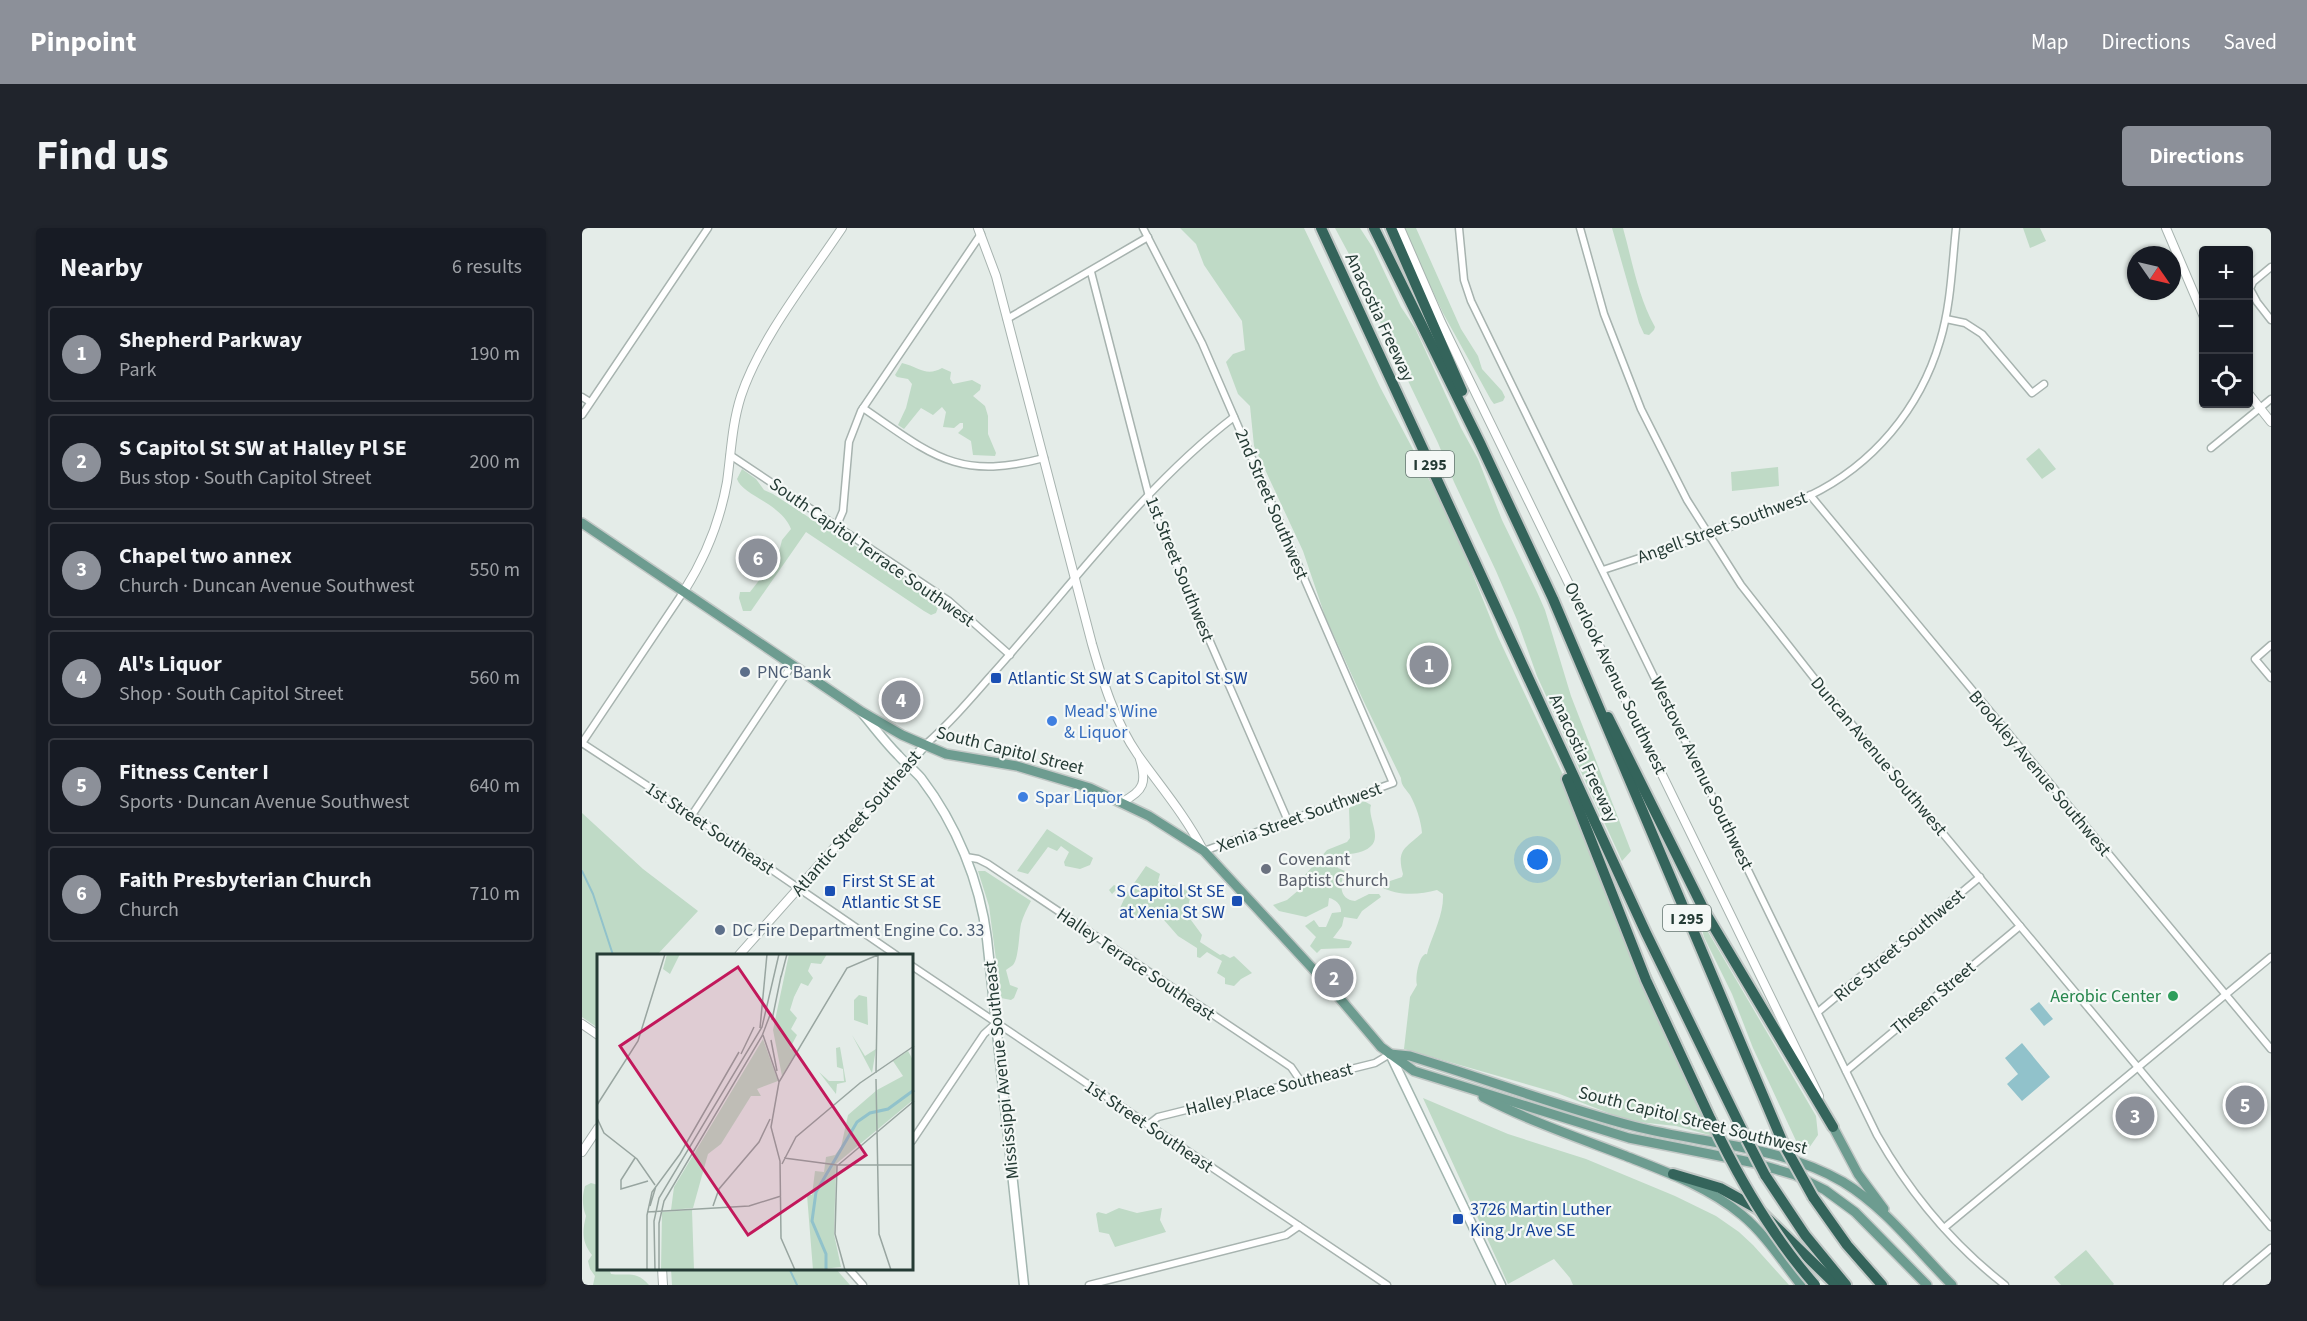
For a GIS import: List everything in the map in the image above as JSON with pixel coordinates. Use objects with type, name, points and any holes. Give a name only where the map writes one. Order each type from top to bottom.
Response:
[{"type":"highway","name":"Anacostia Freeway","points":[[1321,228],[1659,960],[1747,1140],[1765,1175],[1805,1235],[1846,1285]]},
{"type":"highway","name":"Anacostia Freeway","points":[[1374,228],[1553,598],[1783,1143],[1812,1197],[1846,1245],[1882,1285]]},
{"type":"highway","points":[[1391,228],[1464,394],[1480,443]]},
{"type":"highway","points":[[1592,691],[1616,729],[1705,912],[1833,1127]]},
{"type":"highway","points":[[1539,700],[1555,750],[1580,809],[1630,944],[1711,1120],[1755,1203],[1788,1252],[1815,1285]]},
{"type":"highway","points":[[1673,1174],[1720,1188],[1758,1209],[1836,1285]]},
{"type":"main road","name":"South Capitol Street","points":[[582,523],[862,712],[946,754],[1044,773],[1122,801],[1204,851],[1390,1054],[1414,1071],[1462,1086]]},
{"type":"main road","name":"Mississippi Avenue Southeast","points":[[862,712],[921,779],[937,803],[966,857],[976,889],[984,921],[1024,1285]]},
{"type":"main road","name":"Atlantic Street Southeast","points":[[908,765],[925,745]]},
{"type":"main road","points":[[1390,1054],[1501,1285]]},
{"type":"main road","name":"South Capitol Street Southwest","points":[[1390,1054],[1410,1056],[1633,1126],[1770,1154],[1814,1167],[1862,1195],[1909,1238],[1952,1285]]},
{"type":"main road","points":[[1462,1086],[1515,1111],[1673,1174],[1713,1194],[1759,1231],[1801,1285]]},
{"type":"main road","points":[[1462,1086],[1629,1138],[1755,1163],[1795,1175],[1825,1190],[1855,1212],[1927,1285]]},
{"type":"main road","points":[[1833,1127],[1864,1184],[1909,1238]]},
{"type":"street","points":[[582,415],[708,228]]},
{"type":"street","points":[[582,743],[684,591],[706,551],[717,523],[725,492],[738,408],[753,367],[767,341],[842,228]]},
{"type":"street","name":"2nd Street Southwest","points":[[1143,228],[1191,319],[1394,783]]},
{"type":"street","name":"Overlook Avenue Southwest","points":[[1400,228],[1441,322],[1800,1054],[1833,1127]]},
{"type":"street","name":"Westover Avenue Southwest","points":[[1459,228],[1464,282],[1468,294],[1890,1157],[1913,1192],[1944,1228],[1968,1253],[2005,1285]]},
{"type":"street","name":"Duncan Avenue Southwest","points":[[1580,228],[1601,304],[1632,387],[1677,482],[1708,535],[1762,615],[2271,1227]]},
{"type":"street","name":"Angell Street Southwest","points":[[1603,570],[1708,535],[1810,495],[1853,469],[1895,429],[1928,375],[1939,346],[1946,319],[1956,228]]},
{"type":"street","points":[[2166,228],[2199,305]]},
{"type":"street","points":[[980,231],[996,276],[1104,683],[1121,724],[1138,755],[1191,827],[1204,851]]},
{"type":"street","points":[[837,525],[843,511],[849,441],[863,408],[980,231]]},
{"type":"street","points":[[1007,319],[1148,237]]},
{"type":"street","points":[[2271,267],[2253,282],[2250,289],[2271,320]]},
{"type":"street","name":"1st Street Southwest","points":[[1091,272],[1149,496],[1164,538],[1288,821]]},
{"type":"street","points":[[1946,319],[1965,323],[1982,334],[2032,393],[2044,384]]},
{"type":"street","points":[[582,397],[590,402]]},
{"type":"street","points":[[2253,399],[2271,422]]},
{"type":"street","points":[[2211,448],[2271,399]]},
{"type":"street","points":[[863,408],[924,449],[956,463],[991,468],[1018,465],[1044,458]]},
{"type":"street","points":[[925,745],[941,731],[1010,655],[1149,496],[1202,444],[1234,417]]},
{"type":"street","name":"South Capitol Terrace Southwest","points":[[730,455],[949,601],[1010,655]]},
{"type":"street","name":"Brookley Avenue Southwest","points":[[1810,495],[2271,1049]]},
{"type":"street","points":[[2271,645],[2255,659],[2271,678]]},
{"type":"street","points":[[692,814],[792,665]]},
{"type":"street","name":"1st Street Southeast","points":[[582,743],[692,814],[888,953]]},
{"type":"street","points":[[1122,801],[1131,797],[1144,782],[1138,755]]},
{"type":"street","name":"Atlantic Street Southeast","points":[[740,954],[908,765]]},
{"type":"street","name":"Xenia Street Southwest","points":[[1204,851],[1394,783]]},
{"type":"street","name":"Halley Terrace Southeast","points":[[966,857],[981,861],[997,870],[1291,1067],[1300,1080]]},
{"type":"street","name":"Rice Street Southwest","points":[[1818,1012],[1980,877]]},
{"type":"street","name":"Thesen Street","points":[[1846,1071],[2020,926]]},
{"type":"street","points":[[1944,1228],[2271,957]]},
{"type":"street","name":"1st Street Southeast","points":[[914,967],[1387,1285]]},
{"type":"street","points":[[914,1138],[984,1034],[996,1023]]},
{"type":"street","points":[[582,1024],[597,1034]]},
{"type":"street","name":"Halley Place Southeast","points":[[1148,1125],[1158,1117],[1375,1063],[1390,1054]]},
{"type":"street","points":[[582,1152],[597,1130]]},
{"type":"street","points":[[1089,1285],[1286,1235],[1299,1226]]},
{"type":"street","points":[[2227,1285],[2271,1248]]},
{"type":"street","points":[[662,1270],[663,1285]]},
{"type":"street","points":[[849,1270],[863,1285]]},
{"type":"green space","points":[[1180,228],[1304,228],[1380,387],[1452,523],[1498,637],[1604,862],[1611,887],[1724,1132],[1721,1131],[1717,1137],[1676,1126],[1629,1121],[1557,1093],[1404,1049],[1410,997],[1417,985],[1419,963],[1427,954],[1438,922],[1443,894],[1437,890],[1416,894],[1401,893],[1381,887],[1381,884],[1402,877],[1402,854],[1407,846],[1422,833],[1418,813],[1325,616],[1303,551],[1254,446],[1250,406],[1238,394],[1226,362],[1233,354],[1245,350],[1242,321],[1204,265],[1196,244]]},
{"type":"green space","points":[[1335,228],[1360,228],[1373,248],[1401,307],[1415,328],[1461,428],[1478,459],[1502,520],[1545,610],[1571,696],[1631,851],[1622,861],[1537,676],[1517,620],[1438,443],[1358,271]]},
{"type":"green space","points":[[1403,228],[1416,228],[1461,329],[1478,356],[1482,369],[1502,391],[1505,397],[1503,401],[1494,404],[1491,400],[1443,313]]},
{"type":"green space","points":[[1612,228],[1623,228],[1640,291],[1655,327],[1649,335],[1644,334],[1639,323]]},
{"type":"green space","points":[[2023,228],[2040,228],[2046,241],[2030,248]]},
{"type":"green space","points":[[902,363],[931,372],[942,368],[951,372],[950,379],[953,384],[972,380],[981,385],[980,390],[973,396],[985,406],[988,416],[988,434],[996,453],[995,456],[973,455],[971,441],[958,433],[963,428],[963,423],[954,428],[943,427],[946,412],[942,407],[933,415],[921,408],[904,429],[898,425],[906,408],[912,384],[908,379],[895,375]]},
{"type":"green space","points":[[2039,448],[2056,469],[2042,479],[2026,459]]},
{"type":"green space","points":[[1778,467],[1779,486],[1732,491],[1731,472]]},
{"type":"green space","points":[[742,469],[756,479],[764,490],[825,526],[940,602],[936,613],[931,615],[924,611],[806,532],[751,611],[743,611],[739,598],[740,592],[750,592],[778,556],[782,540],[791,529],[779,513],[741,485],[737,479]]},
{"type":"green space","points":[[1364,801],[1371,805],[1375,832],[1374,842],[1363,851],[1335,857],[1338,868],[1345,871],[1341,885],[1343,894],[1349,900],[1355,901],[1369,894],[1379,894],[1381,897],[1362,911],[1357,919],[1344,917],[1342,926],[1333,938],[1351,941],[1349,948],[1321,949],[1317,953],[1310,946],[1316,937],[1305,926],[1314,920],[1319,927],[1326,927],[1332,913],[1341,912],[1338,903],[1329,898],[1328,906],[1306,917],[1279,911],[1273,905],[1287,900],[1300,889],[1305,881],[1305,875],[1327,850],[1347,842],[1350,838],[1349,808]]},
{"type":"green space","points":[[582,813],[643,869],[698,911],[658,954],[597,954],[597,1027],[582,1017]]},
{"type":"green space","points":[[1047,829],[1093,858],[1090,865],[1080,869],[1065,866],[1064,862],[1069,852],[1061,846],[1057,851],[1048,847],[1028,874],[1017,871]]},
{"type":"green space","points":[[1146,866],[1160,874],[1158,881],[1168,888],[1174,885],[1192,891],[1188,916],[1202,935],[1200,942],[1220,955],[1223,954],[1230,958],[1234,956],[1252,973],[1234,986],[1225,984],[1225,978],[1217,973],[1222,961],[1207,952],[1200,958],[1197,957],[1197,948],[1178,936],[1164,920],[1155,918],[1140,907],[1141,914],[1135,920],[1120,908],[1126,895],[1117,889],[1112,894],[1109,890],[1114,885],[1128,892]]},
{"type":"green space","points":[[978,871],[985,871],[1031,901],[1021,924],[1015,962],[1006,970],[1010,985],[1018,988],[1011,1000],[1001,998],[989,906]]},
{"type":"green space","points":[[1700,922],[1704,925],[1816,1116],[1818,1135],[1809,1148],[1802,1150],[1798,1145],[1753,1048],[1732,994],[1704,937]]},
{"type":"green space","points":[[1423,1098],[1508,1134],[1586,1159],[1675,1196],[1716,1216],[1753,1245],[1789,1285],[1573,1285],[1554,1259],[1508,1284]]},
{"type":"green space","points":[[591,1183],[597,1185],[597,1270],[609,1270],[611,1274],[636,1275],[649,1285],[593,1285],[595,1276],[588,1261],[592,1255],[586,1246],[584,1237],[586,1216],[583,1194],[585,1186]]},
{"type":"green space","points":[[1119,1208],[1137,1213],[1162,1208],[1160,1220],[1166,1232],[1115,1247],[1109,1234],[1099,1232],[1096,1214],[1098,1212],[1106,1214]]},
{"type":"green space","points":[[2086,1250],[2113,1285],[2061,1285],[2054,1277]]},
{"type":"green space","points":[[671,1270],[837,1270],[850,1285],[672,1285]]},
{"type":"water","points":[[2039,1002],[2053,1019],[2044,1026],[2030,1009]]},
{"type":"water","points":[[2022,1043],[2050,1077],[2022,1101],[2007,1084],[2018,1074],[2005,1058]]},
{"type":"waterway","points":[[582,871],[593,894],[613,954]]},
{"type":"waterway","points":[[790,1270],[797,1285]]},
{"type":"place","name":"Faith Presbyterian Church","points":[[758,558]]},
{"type":"place","name":"Shepherd Parkway","points":[[1429,665]]},
{"type":"place","name":"PNC Bank","points":[[745,672]]},
{"type":"place","name":"Atlantic St SW at S Capitol St SW","points":[[996,678]]},
{"type":"place","name":"Al's Liquor","points":[[901,700]]},
{"type":"place","name":"Mead's Wine & Liquor","points":[[1052,721]]},
{"type":"place","name":"Spar Liquor","points":[[1023,797]]},
{"type":"place","name":"Covenant Baptist Church","points":[[1266,869]]},
{"type":"place","name":"First St SE at Atlantic St SE","points":[[830,891]]},
{"type":"place","name":"S Capitol St SE at Xenia St SW","points":[[1237,901]]},
{"type":"place","name":"DC Fire Department Engine Co. 33","points":[[720,930]]},
{"type":"place","name":"S Capitol St SW at Halley Pl SE","points":[[1334,978]]},
{"type":"place","name":"Aerobic Center","points":[[2173,996]]},
{"type":"place","name":"Fitness Center I","points":[[2245,1105]]},
{"type":"place","name":"Chapel two annex","points":[[2135,1116]]},
{"type":"place","name":"3726 Martin Luther King Jr Ave SE","points":[[1458,1219]]}]
